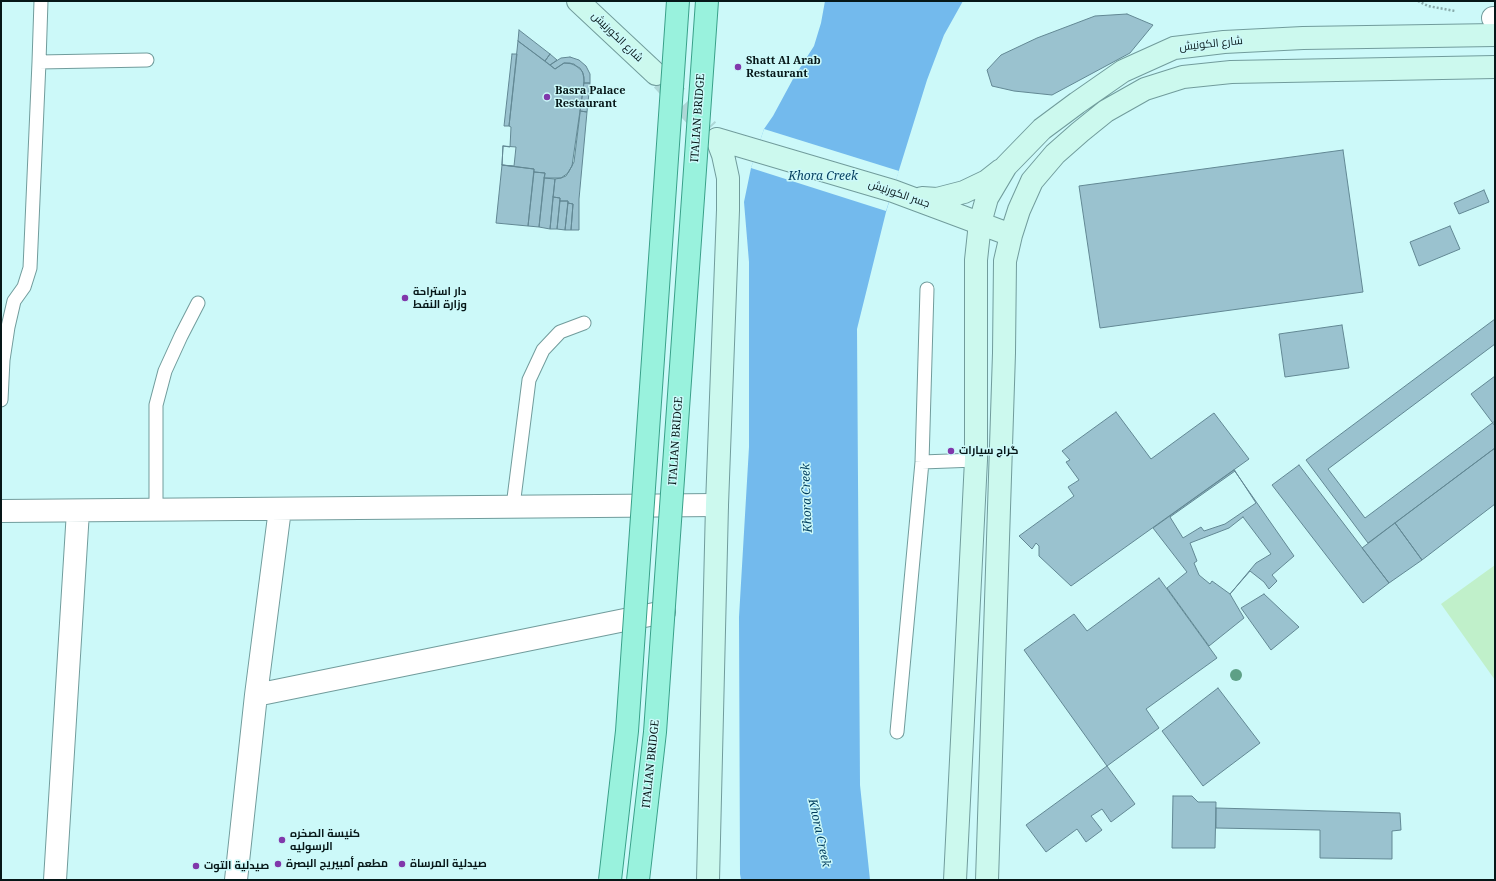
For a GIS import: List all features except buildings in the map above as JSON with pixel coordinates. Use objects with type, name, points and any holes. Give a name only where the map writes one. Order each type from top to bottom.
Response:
[{"type":"main road","points":[[610,880],[627,731],[678,1]]},
{"type":"main road","name":"ITALIAN BRIDGE","points":[[638,880],[655,732],[707,1]]},
{"type":"street","name":"شارع الكورنيش","points":[[578,1],[656,74]]},
{"type":"street","name":"شارع الكونيش","points":[[956,880],[976,460],[976,260],[980,223],[987,198],[1006,166],[1042,129],[1076,102],[1123,70],[1174,48],[1224,42],[1303,38],[1494,23]]},
{"type":"street","points":[[987,880],[1004,353],[1005,261],[1019,210],[1032,181],[1056,154],[1106,111],[1145,89],[1183,77],[1231,72],[1495,67]]},
{"type":"street","name":"جسر الكورنيش","points":[[717,504],[728,178],[723,155],[717,140],[893,190],[1011,235]]},
{"type":"street","points":[[914,198],[937,199],[964,192],[987,181],[1006,166]]},
{"type":"street","points":[[1,512],[717,504],[708,880]]},
{"type":"street","points":[[236,880],[256,695],[280,508]]},
{"type":"street","points":[[55,880],[78,511]]},
{"type":"street","points":[[256,695],[664,612]]},
{"type":"lane","points":[[1,400],[3,360],[8,327],[14,301],[24,287],[30,268],[39,62],[40,1]]},
{"type":"lane","points":[[39,62],[147,60]]},
{"type":"lane","points":[[897,732],[922,462],[927,289]]},
{"type":"lane","points":[[156,510],[156,405],[165,371],[198,303]]},
{"type":"lane","points":[[513,506],[528,380],[543,350],[560,332],[584,323]]},
{"type":"lane","points":[[922,462],[976,460]]},
{"type":"green space","points":[[1495,565],[1495,680],[1441,604]]},
{"type":"water","name":"Khora Creek","points":[[825,1],[963,1],[944,35],[927,80],[886,212],[857,329],[860,785],[870,880],[741,880],[739,617],[749,447],[749,262],[744,202],[751,168],[764,129],[814,46],[821,23]]},
{"type":"pier","points":[[764,129],[899,171],[886,211],[751,168]]},
{"type":"tunnel","points":[[662,80],[708,130]]},
{"type":"place","name":"Shatt Al Arab Restaurant","points":[[738,67]]},
{"type":"place","name":"Basra Palace Restaurant","points":[[547,97]]},
{"type":"place","name":"دار استراحة وزارة النفط","points":[[405,298]]},
{"type":"place","name":"گراج سيارات","points":[[951,451]]},
{"type":"place","name":"كنيسة الصخره الرسوليه","points":[[282,840]]},
{"type":"place","name":"مطعم أمبيريج البصرة","points":[[278,864]]},
{"type":"place","name":"صيدلية المرساة","points":[[402,864]]},
{"type":"place","name":"صيدلية التوت","points":[[196,866]]}]
